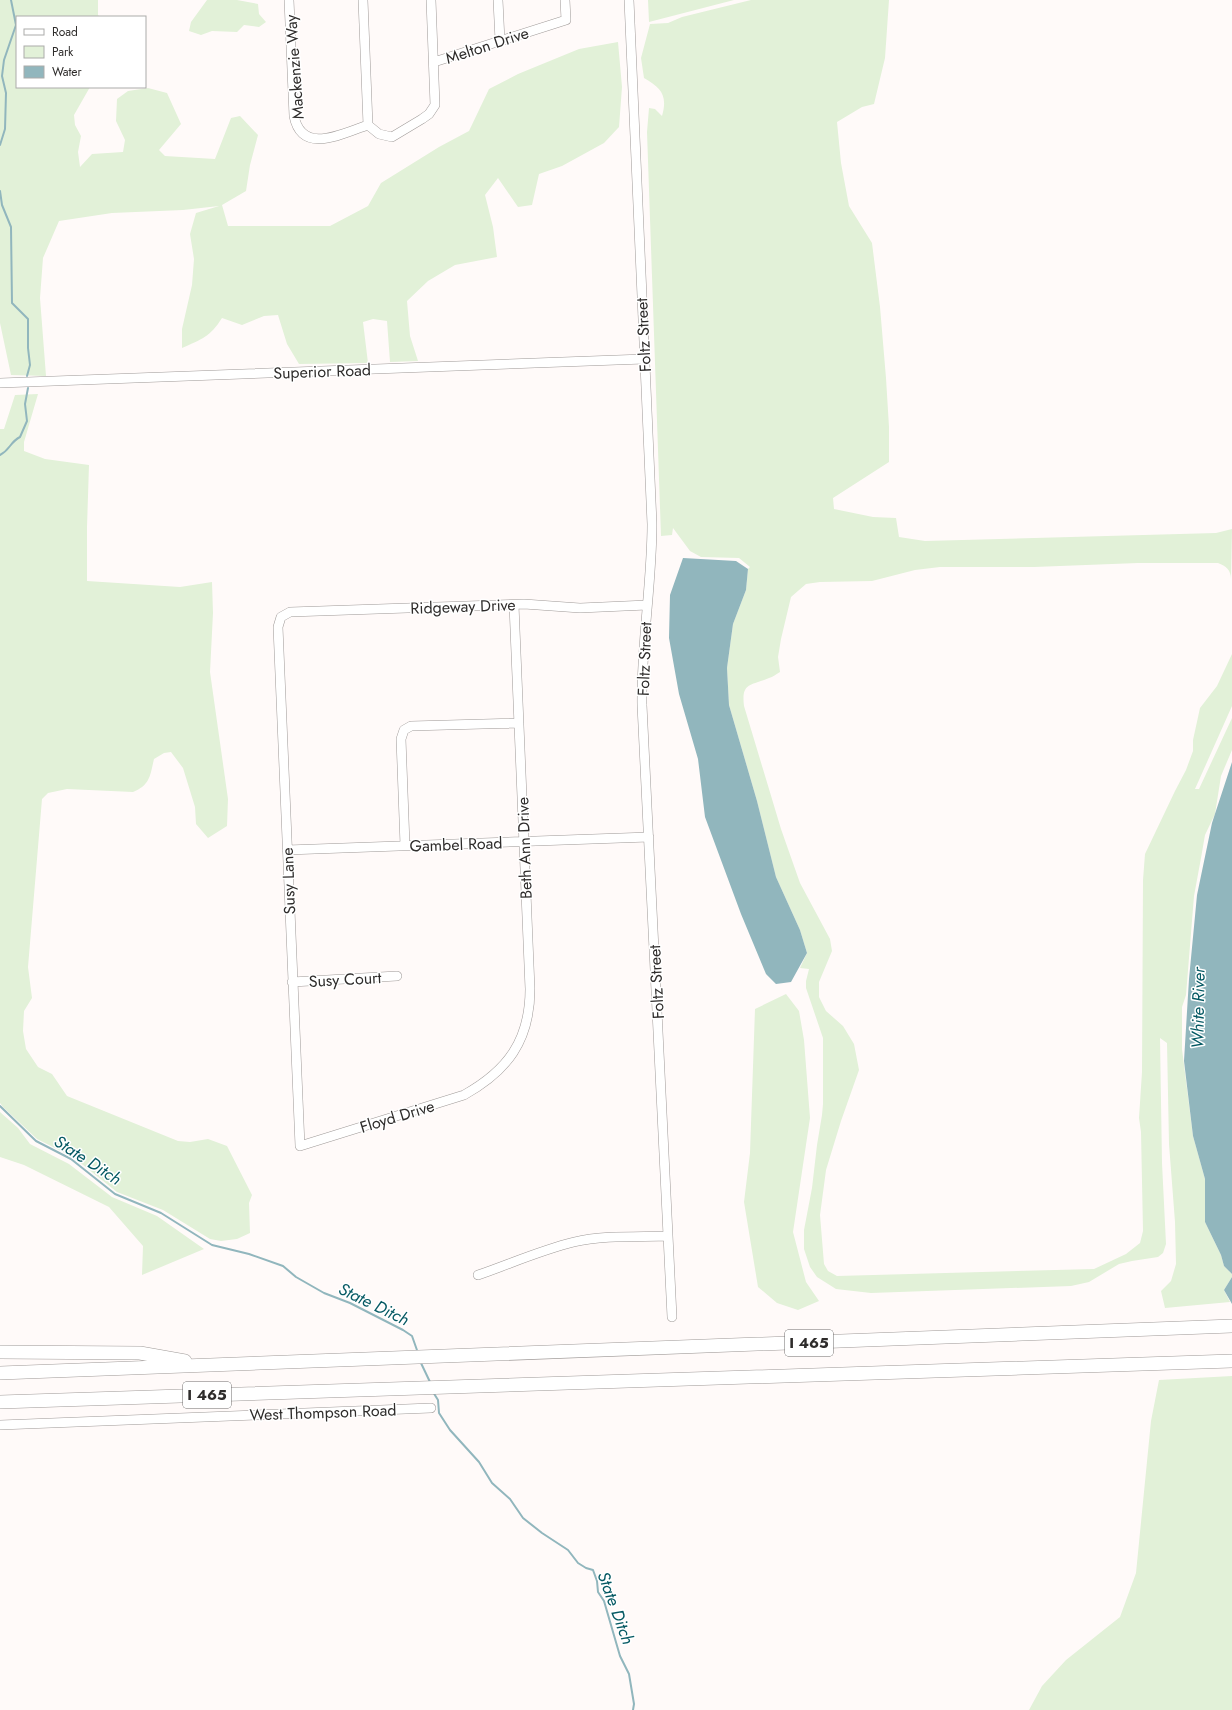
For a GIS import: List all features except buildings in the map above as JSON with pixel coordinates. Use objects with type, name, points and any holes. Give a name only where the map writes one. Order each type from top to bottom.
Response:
[{"type":"highway","name":"I 465","points":[[0,1373],[1232,1326]]},
{"type":"highway","points":[[0,1352],[140,1353],[212,1366]]},
{"type":"highway","name":"I 465","points":[[0,1402],[1232,1361]]},
{"type":"street","name":"Mackenzie Way","points":[[289,0],[294,116],[298,127],[307,137],[321,140],[368,125]]},
{"type":"street","points":[[363,0],[368,125]]},
{"type":"street","points":[[431,0],[434,62]]},
{"type":"street","points":[[498,0],[500,41]]},
{"type":"street","name":"Melton Drive","points":[[368,125],[379,134],[392,136],[403,131],[429,114],[435,105],[434,62],[566,20],[565,0]]},
{"type":"street","name":"Foltz Street","points":[[629,0],[652,524],[651,560],[643,643],[642,685],[672,1317]]},
{"type":"street","name":"Superior Road","points":[[0,383],[644,359]]},
{"type":"street","name":"Ridgeway Drive","points":[[281,617],[290,612],[514,604],[580,608],[647,605]]},
{"type":"street","name":"Beth Ann Drive","points":[[490,1078],[502,1067],[518,1045],[529,1010],[530,990],[514,604]]},
{"type":"street","name":"Susy Lane","points":[[281,617],[278,626],[300,1146]]},
{"type":"street","points":[[405,845],[401,739],[404,730],[411,726],[519,723]]},
{"type":"street","name":"Gambel Road","points":[[287,850],[649,837]]},
{"type":"street","name":"Susy Court","points":[[292,982],[397,976]]},
{"type":"street","name":"Floyd Drive","points":[[300,1146],[459,1097],[479,1087],[490,1078]]},
{"type":"street","points":[[478,1275],[553,1248],[575,1242],[602,1238],[668,1236]]},
{"type":"street","name":"West Thompson Road","points":[[0,1425],[431,1408]]},
{"type":"green space","points":[[0,0],[98,0],[99,16],[16,16],[16,88],[89,88],[74,115],[75,125],[81,136],[78,152],[80,167],[92,154],[123,152],[125,140],[116,121],[117,99],[128,91],[148,88],[167,93],[181,124],[159,150],[165,156],[215,159],[231,118],[240,116],[258,135],[250,165],[246,191],[222,205],[228,226],[330,226],[368,206],[381,183],[439,147],[469,131],[489,89],[518,74],[579,49],[618,42],[622,87],[619,127],[604,143],[562,166],[539,174],[532,205],[518,207],[498,178],[485,195],[493,227],[497,257],[455,265],[428,281],[407,301],[410,336],[418,361],[390,362],[387,321],[373,319],[363,322],[368,363],[299,364],[287,344],[278,315],[264,316],[242,325],[222,318],[214,329],[205,337],[182,348],[182,329],[192,285],[194,259],[190,234],[196,213],[219,206],[183,210],[112,213],[59,221],[43,258],[40,298],[46,376],[11,375],[0,323]]},
{"type":"green space","points":[[207,0],[237,0],[258,4],[259,14],[266,22],[259,27],[244,25],[237,32],[212,31],[201,35],[189,31],[191,22]]},
{"type":"green space","points":[[648,0],[734,0],[649,22]]},
{"type":"green space","points":[[751,0],[889,0],[885,58],[874,104],[862,107],[837,122],[841,163],[849,206],[872,243],[880,307],[886,378],[889,427],[889,462],[833,498],[834,509],[873,517],[896,518],[899,537],[925,541],[1216,533],[1232,529],[1231,579],[1228,569],[1218,563],[1138,563],[1034,567],[940,567],[915,570],[872,581],[820,582],[806,584],[791,597],[778,657],[780,672],[772,677],[749,686],[744,693],[743,698],[744,706],[781,829],[800,883],[830,939],[832,951],[819,982],[819,997],[826,1011],[843,1026],[854,1044],[859,1070],[826,1170],[820,1215],[824,1264],[828,1271],[837,1276],[1094,1269],[1126,1254],[1140,1243],[1143,1231],[1141,1132],[1139,1118],[1142,1072],[1143,880],[1145,854],[1186,770],[1193,751],[1193,740],[1200,708],[1217,686],[1232,654],[1232,706],[1195,789],[1199,789],[1232,718],[1232,750],[1221,776],[1215,814],[1205,835],[1194,896],[1186,995],[1182,1007],[1182,1049],[1193,1136],[1205,1179],[1205,1222],[1221,1255],[1224,1266],[1232,1274],[1232,1277],[1224,1290],[1230,1302],[1165,1308],[1161,1291],[1171,1281],[1176,1264],[1175,1222],[1169,1144],[1167,1043],[1160,1038],[1162,1163],[1166,1244],[1163,1253],[1158,1257],[1119,1264],[1089,1282],[1071,1286],[871,1293],[836,1289],[817,1277],[810,1267],[804,1249],[804,1230],[812,1188],[822,1115],[823,1038],[806,988],[809,969],[800,968],[807,953],[800,930],[776,877],[757,801],[729,705],[727,668],[733,624],[746,590],[748,569],[750,567],[739,558],[701,557],[690,551],[673,528],[672,535],[661,536],[647,132],[649,108],[655,109],[662,116],[664,103],[662,93],[659,89],[644,78],[641,58],[650,24],[668,23],[682,17]]},
{"type":"green space","points":[[38,394],[24,442],[24,451],[45,459],[89,465],[87,581],[180,587],[212,582],[213,613],[210,672],[228,799],[227,826],[208,838],[196,824],[195,807],[183,768],[171,752],[164,753],[154,759],[150,775],[146,783],[133,792],[67,789],[48,793],[42,799],[28,967],[32,998],[24,1011],[23,1031],[26,1049],[38,1067],[52,1074],[67,1096],[178,1141],[190,1142],[208,1139],[227,1146],[252,1195],[249,1203],[250,1233],[237,1239],[221,1241],[210,1239],[163,1210],[117,1192],[73,1157],[37,1139],[0,1103],[0,429],[4,429],[15,395]]},
{"type":"green space","points":[[786,994],[799,1011],[804,1040],[810,1118],[793,1232],[806,1282],[819,1301],[798,1310],[777,1303],[758,1287],[744,1202],[750,1153],[755,1009]]},
{"type":"green space","points":[[0,1112],[18,1128],[30,1144],[69,1164],[112,1197],[157,1216],[204,1249],[142,1275],[143,1246],[109,1207],[24,1165],[0,1157]]},
{"type":"green space","points":[[1232,1376],[1232,1710],[1029,1710],[1042,1686],[1066,1660],[1120,1617],[1136,1573],[1151,1421],[1159,1380]]},
{"type":"water","points":[[683,558],[736,561],[748,569],[746,590],[733,624],[727,668],[729,705],[757,801],[776,877],[800,930],[807,953],[791,982],[776,984],[766,974],[741,914],[705,817],[698,759],[679,694],[669,638],[670,595]]},
{"type":"water","name":"White River","points":[[1232,762],[1232,1274],[1224,1266],[1221,1255],[1205,1222],[1205,1179],[1193,1136],[1184,1061],[1189,979],[1197,895],[1212,823]]},
{"type":"water","points":[[1232,1277],[1232,1304],[1224,1290]]},
{"type":"waterway","name":"State Ditch","points":[[0,145],[5,129],[6,93],[2,76],[4,60],[16,25],[11,0]]},
{"type":"waterway","name":"State Ditch","points":[[0,191],[2,205],[11,227],[12,303],[28,319],[28,348],[30,365],[27,376]]},
{"type":"waterway","name":"State Ditch","points":[[0,455],[20,437],[27,421],[25,404],[28,388]]},
{"type":"waterway","name":"State Ditch","points":[[0,1106],[36,1141],[71,1159],[115,1194],[161,1213],[212,1245],[249,1254],[283,1266],[296,1277],[324,1293],[350,1303],[403,1330],[412,1336],[418,1353]]},
{"type":"waterway","name":"State Ditch","points":[[420,1361],[430,1382]]},
{"type":"waterway","name":"State Ditch","points":[[433,1392],[438,1400],[439,1413],[450,1430],[479,1462],[492,1483],[510,1499],[523,1518],[542,1533],[568,1550],[578,1563],[593,1570],[597,1581],[598,1592],[604,1601],[620,1656],[629,1674],[634,1704],[633,1710]]}]
